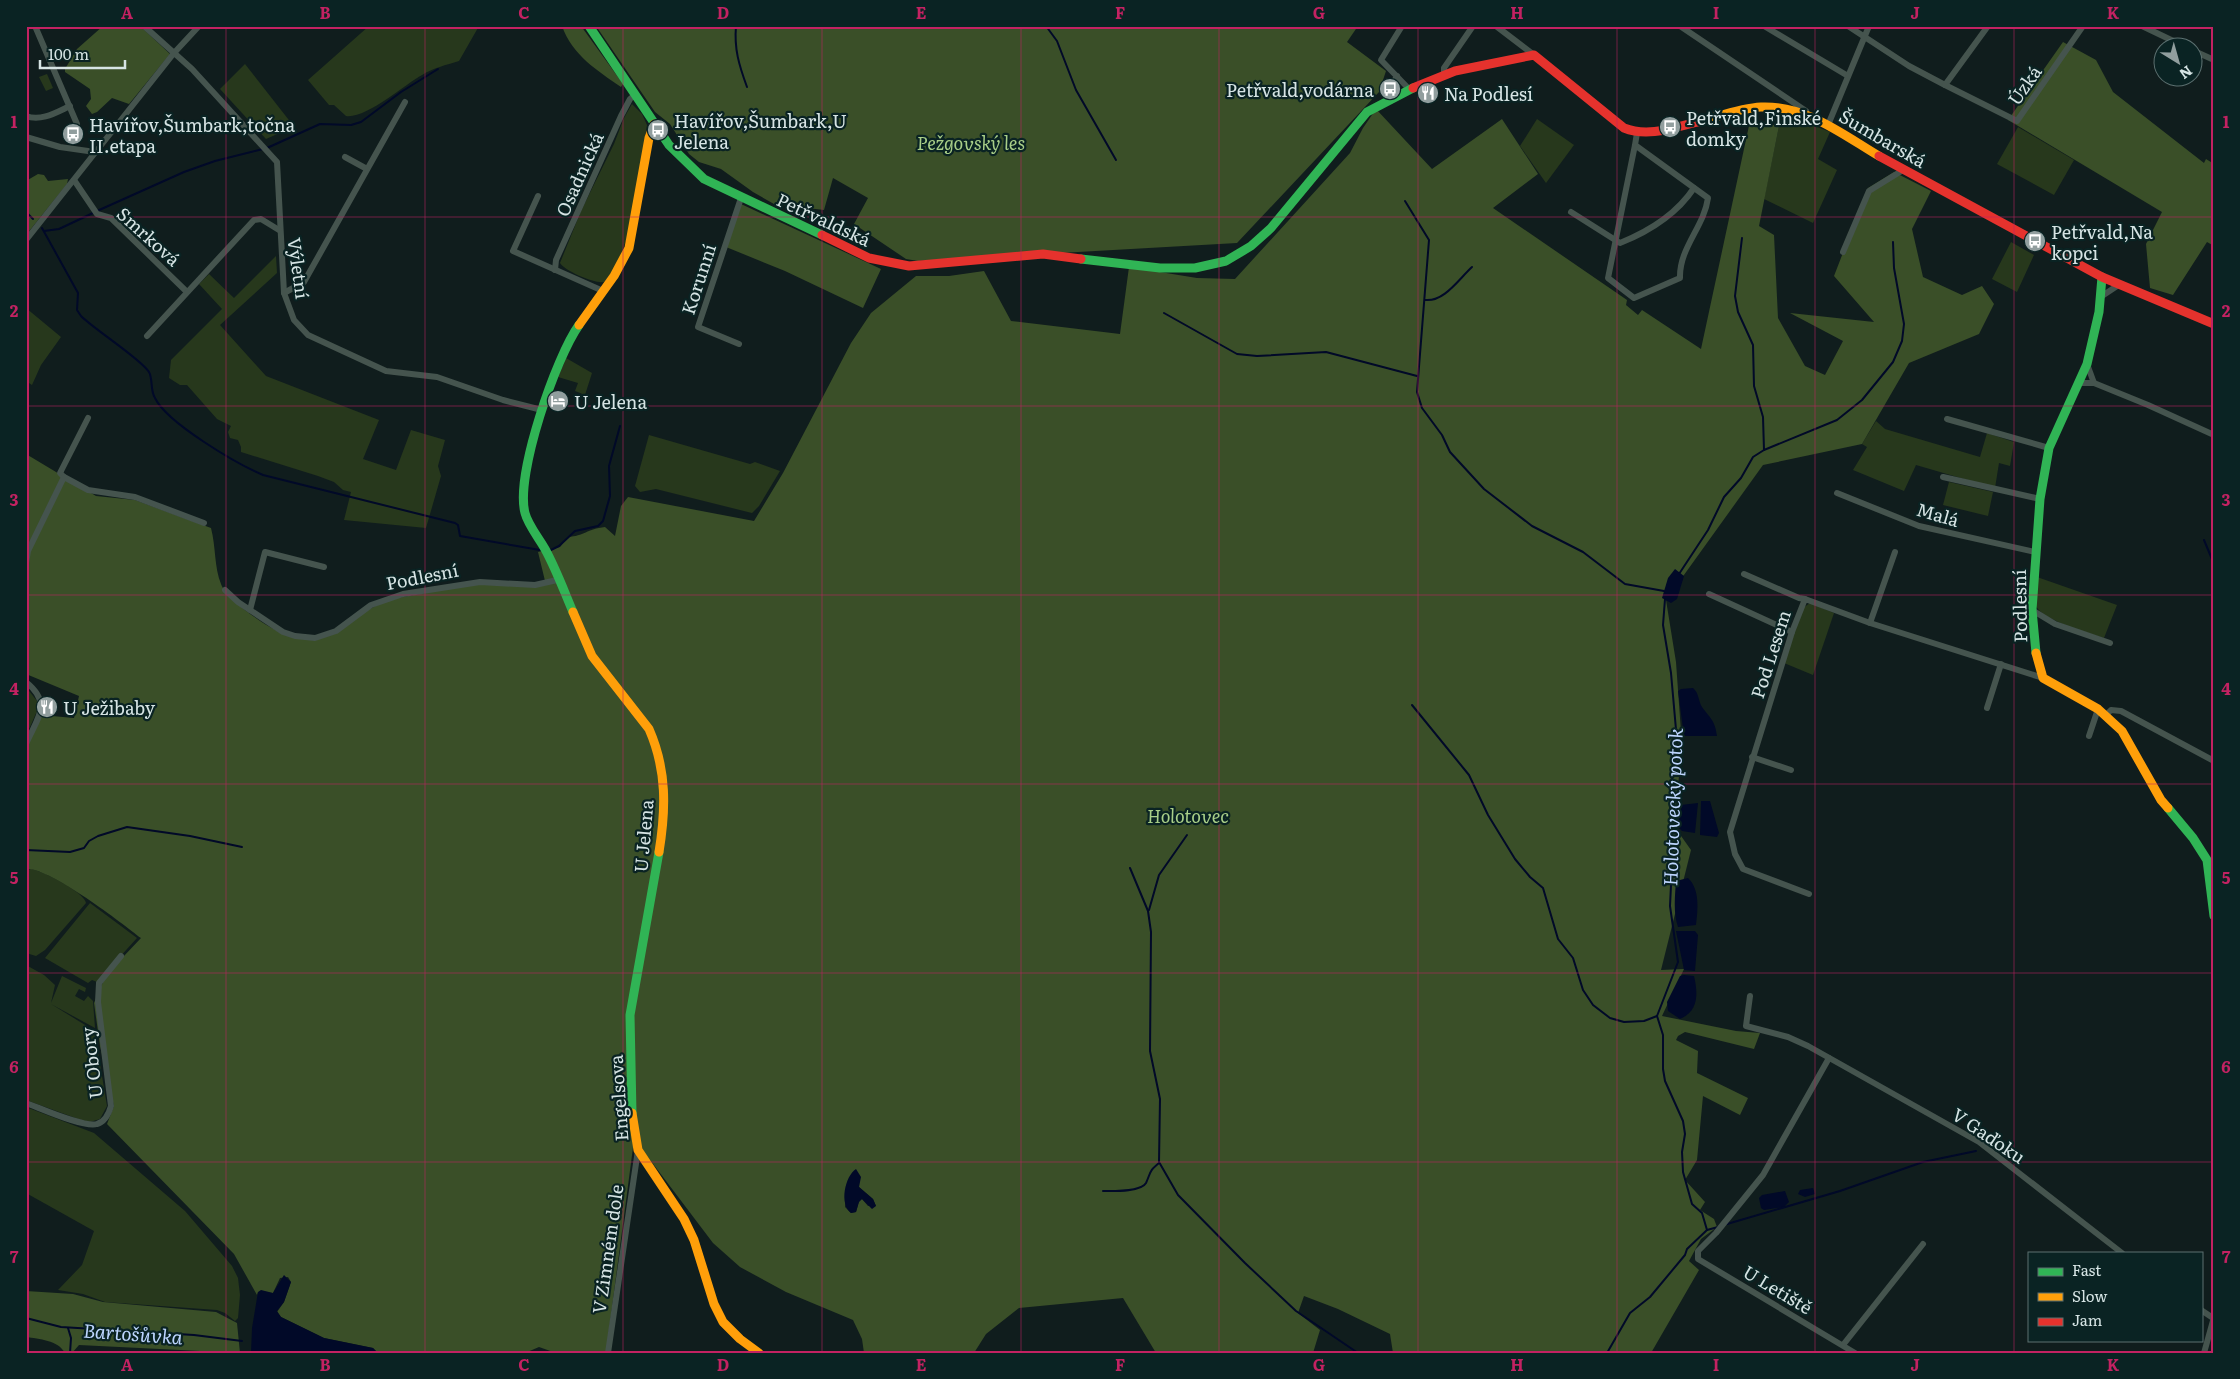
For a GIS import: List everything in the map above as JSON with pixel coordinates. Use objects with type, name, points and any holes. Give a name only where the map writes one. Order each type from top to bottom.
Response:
[{"type":"street","points":[[35,26],[77,124]]},
{"type":"street","name":"Výletní","points":[[144,26],[192,69],[277,162],[280,178],[279,230],[284,293],[294,320],[308,335],[378,369],[391,373],[437,377],[503,400],[542,410]]},
{"type":"street","points":[[26,240],[174,53],[199,26]]},
{"type":"street","name":"Petřvaldská","points":[[589,26],[669,145],[686,164],[704,179],[869,258],[909,266],[1043,254],[1160,268],[1195,268],[1226,261],[1251,246],[1271,228],[1367,112],[1388,100]]},
{"type":"street","points":[[1402,26],[1381,60],[1409,89]]},
{"type":"street","points":[[1444,75],[1444,68],[1473,26]]},
{"type":"street","points":[[1496,26],[1624,128],[1637,133],[1608,278],[1634,298],[1680,278],[1680,263],[1706,211],[1708,198],[1635,145]]},
{"type":"street","points":[[1680,26],[1809,114]]},
{"type":"street","points":[[1764,26],[1848,76]]},
{"type":"street","name":"Úzká","points":[[1848,26],[1909,66],[2017,121],[2084,26]]},
{"type":"street","points":[[1828,124],[1869,26]]},
{"type":"street","points":[[1945,85],[1988,26]]},
{"type":"street","points":[[2142,26],[2167,38]]},
{"type":"street","points":[[1388,100],[1444,75],[1534,55]]},
{"type":"street","points":[[2202,55],[2214,60]]},
{"type":"street","points":[[1388,100],[1390,89],[1397,76]]},
{"type":"street","name":"Osadnická","points":[[555,270],[556,260],[621,116],[630,99],[636,94]]},
{"type":"street","points":[[284,293],[304,282],[405,102]]},
{"type":"street","points":[[26,116],[32,118],[46,116],[70,106]]},
{"type":"street","name":"Šumbarská","points":[[1637,133],[1649,133],[1759,107],[1783,106],[1809,114],[1903,170],[2102,277],[2214,324]]},
{"type":"street","name":"U Jelena","points":[[653,896],[665,814],[665,796],[655,743],[649,729],[592,656],[557,580],[546,551],[525,515],[522,499],[524,479],[542,410],[576,329],[623,262],[629,248],[649,138],[654,124]]},
{"type":"street","points":[[26,137],[60,148],[96,152]]},
{"type":"street","points":[[345,157],[367,169]]},
{"type":"street","points":[[1843,252],[1869,191],[1903,170]]},
{"type":"street","name":"Smrková","points":[[74,180],[97,214],[111,218],[187,292]]},
{"type":"street","points":[[1571,212],[1620,243],[1645,233],[1683,205],[1694,188]]},
{"type":"street","name":"Osadnická","points":[[538,196],[513,251],[603,291]]},
{"type":"street","name":"Korunní","points":[[739,344],[698,327],[741,198]]},
{"type":"street","points":[[147,336],[254,220],[261,219],[279,230]]},
{"type":"street","name":"Podlesní","points":[[2043,678],[2036,651],[2032,610],[2040,499],[2049,448],[2087,364],[2102,296],[2102,277]]},
{"type":"street","points":[[2102,296],[2120,284]]},
{"type":"street","points":[[2087,364],[2094,383]]},
{"type":"street","points":[[2078,383],[2094,383],[2214,435]]},
{"type":"street","points":[[88,418],[60,473],[64,477],[88,490],[135,497],[204,523]]},
{"type":"street","points":[[1947,419],[2049,448]]},
{"type":"street","points":[[26,562],[28,552],[64,477]]},
{"type":"street","name":"Malá","points":[[1943,477],[2040,499]]},
{"type":"street","name":"Malá","points":[[1836,493],[1919,526],[2035,552]]},
{"type":"street","points":[[250,610],[265,552],[324,566]]},
{"type":"street","points":[[1870,623],[1895,552]]},
{"type":"street","points":[[1744,574],[1790,595],[1805,598]]},
{"type":"street","name":"Podlesní","points":[[226,590],[238,602],[283,632],[295,636],[315,638],[336,631],[371,605],[402,594],[480,582],[535,585],[557,580]]},
{"type":"street","points":[[1709,594],[1792,632]]},
{"type":"street","name":"Pod Lesem","points":[[1809,894],[1743,869],[1731,841],[1731,824],[1792,632],[1805,598],[1870,623],[2043,678]]},
{"type":"street","points":[[2032,610],[2055,624],[2110,643]]},
{"type":"street","points":[[1987,708],[2001,664]]},
{"type":"street","points":[[2043,678],[2098,709],[2122,731],[2162,800],[2193,838],[2207,860],[2214,916]]},
{"type":"street","points":[[26,682],[40,694],[42,703],[26,744]]},
{"type":"street","points":[[2088,736],[2098,709]]},
{"type":"street","points":[[2106,715],[2111,710],[2121,711],[2214,762]]},
{"type":"street","points":[[1752,757],[1791,770]]},
{"type":"street","name":"Engelsova","points":[[653,896],[630,1015],[631,1103],[638,1150],[684,1219],[694,1240],[714,1304],[723,1322],[740,1339],[759,1353]]},
{"type":"street","name":"U Obory","points":[[26,1103],[64,1118],[93,1125],[98,1124],[106,1117],[111,1106],[98,1002],[99,983],[122,956]]},
{"type":"street","name":"V Gaďoku","points":[[1750,996],[1746,1026],[1788,1037],[1978,1142],[2121,1252]]},
{"type":"street","name":"U Letiště","points":[[1829,1058],[1763,1175],[1698,1252],[1698,1259],[1855,1353]]},
{"type":"street","name":"V Zimném dole","points":[[608,1353],[638,1150]]},
{"type":"street","points":[[1843,1346],[1923,1244]]},
{"type":"street","points":[[2202,1311],[2214,1318],[2204,1353]]},
{"type":"green space","points":[[103,26],[140,26],[170,54],[129,104],[112,98],[97,112],[92,114],[86,106],[91,99],[90,89],[65,72],[65,69],[77,49]]},
{"type":"green space","points":[[369,26],[479,26],[459,61],[426,73],[364,112],[354,116],[346,116],[334,105],[329,105],[308,80]]},
{"type":"green space","points":[[562,26],[581,26],[623,84],[621,87],[579,54],[572,46]]},
{"type":"green space","name":"Pežgovský les","points":[[596,26],[1358,26],[1347,42],[1386,71],[1379,92],[1237,243],[918,261],[906,259],[854,224],[868,198],[833,178],[824,210],[774,204],[753,192],[721,169],[699,162],[689,154],[670,124],[655,112]]},
{"type":"green space","points":[[2063,42],[2096,60],[2113,92],[2204,163],[2206,159],[2214,164],[2214,246],[2207,242],[2173,295],[2150,288],[2146,244],[2162,212],[2008,120]]},
{"type":"green space","points":[[245,64],[292,124],[291,128],[266,139],[220,89]]},
{"type":"green space","points":[[47,74],[53,88],[46,91],[39,77]]},
{"type":"green space","points":[[632,104],[642,114],[647,125],[634,208],[623,250],[614,268],[604,282],[594,281],[574,273],[560,263],[581,211]]},
{"type":"green space","name":"Holotovec","points":[[1376,109],[1432,169],[1502,119],[1538,174],[1493,208],[1627,300],[1626,305],[1638,315],[1642,310],[1701,349],[1750,121],[1779,126],[1759,226],[1774,235],[1778,318],[1805,366],[1825,375],[1843,341],[1790,313],[1874,322],[1834,276],[1868,188],[1894,172],[1931,191],[1912,229],[1923,277],[1962,295],[1982,286],[1994,304],[1979,334],[1909,363],[1862,444],[1763,465],[1666,600],[1676,662],[1682,746],[1674,826],[1691,850],[1661,970],[1684,969],[1662,1016],[1736,1031],[1760,1033],[1754,1049],[1685,1032],[1678,1036],[1676,1040],[1698,1051],[1697,1073],[1748,1098],[1740,1115],[1703,1096],[1697,1160],[1685,1180],[1705,1202],[1700,1210],[1714,1219],[1717,1227],[1701,1239],[1689,1261],[1699,1270],[1651,1353],[1393,1353],[1390,1334],[1338,1309],[1304,1296],[1298,1313],[1320,1330],[1313,1353],[1156,1353],[1123,1298],[1019,1308],[986,1334],[974,1353],[864,1353],[862,1339],[853,1320],[786,1292],[740,1267],[713,1243],[635,1140],[631,1089],[626,1091],[634,1140],[606,1353],[556,1353],[539,1347],[525,1353],[378,1353],[373,1348],[324,1338],[281,1317],[277,1312],[284,1302],[291,1282],[288,1277],[280,1278],[273,1293],[258,1292],[257,1295],[234,1254],[107,1124],[114,1106],[100,1046],[94,1003],[106,975],[141,938],[85,897],[51,876],[36,870],[26,869],[26,747],[41,715],[74,718],[79,696],[26,674],[26,454],[96,496],[135,500],[211,528],[217,571],[221,584],[230,597],[256,618],[273,629],[288,635],[317,639],[386,600],[480,583],[546,585],[538,552],[560,547],[568,537],[594,529],[605,527],[615,536],[621,506],[628,497],[754,521],[783,473],[851,343],[871,313],[916,276],[949,276],[984,271],[1011,321],[1120,334],[1129,267],[1197,278],[1235,279],[1350,153],[1363,128]],"holes":[[[859,1187],[873,1199],[876,1206],[868,1206],[862,1199],[859,1201],[856,1212],[851,1213],[845,1207],[846,1190]]]},
{"type":"green space","points":[[1784,114],[1830,132],[1818,159],[1837,170],[1813,223],[1764,199],[1779,126]]},
{"type":"green space","points":[[1537,119],[1574,145],[1546,183],[1520,146]]},
{"type":"green space","points":[[2018,127],[2074,160],[2054,195],[1997,164]]},
{"type":"green space","points":[[38,174],[44,175],[48,181],[68,179],[67,184],[26,235],[26,181]]},
{"type":"green space","points":[[741,204],[881,269],[863,308],[785,271],[726,247]]},
{"type":"green space","points":[[2011,242],[2034,255],[2017,292],[1992,279]]},
{"type":"green space","points":[[276,256],[277,273],[220,325],[266,376],[379,420],[363,459],[396,470],[411,430],[445,440],[438,466],[441,476],[426,528],[344,520],[351,492],[343,490],[334,482],[318,476],[241,452],[238,440],[230,438],[228,432],[231,426],[217,419],[187,385],[180,385],[169,378],[171,360],[222,309],[199,284],[209,274],[234,298]]},
{"type":"green space","points":[[26,308],[61,337],[41,365],[32,385],[26,381]]},
{"type":"green space","points":[[566,358],[592,373],[585,395],[575,391],[578,383],[558,377]]},
{"type":"green space","points":[[1876,421],[1885,429],[1980,457],[1987,433],[2014,442],[2010,466],[1999,463],[1995,488],[1916,465],[1904,491],[1853,470],[1867,447],[1862,444]]},
{"type":"green space","points":[[649,435],[750,464],[755,462],[780,471],[759,506],[752,513],[656,489],[640,492],[635,486]]},
{"type":"green space","points":[[1949,482],[1993,492],[1988,516],[1943,505]]},
{"type":"green space","points":[[2037,577],[2117,605],[2104,638],[2056,621],[2040,611],[2036,606]]},
{"type":"green space","points":[[1810,603],[1834,613],[1813,675],[1784,663],[1803,608]]},
{"type":"green space","points":[[26,687],[37,701],[37,711],[26,736]]},
{"type":"green space","points":[[31,869],[71,888],[84,898],[86,903],[45,950],[36,956],[26,953],[26,871]]},
{"type":"green space","points":[[90,903],[137,938],[97,982],[92,980],[88,983],[45,958]]},
{"type":"green space","points":[[26,965],[44,975],[55,985],[51,1003],[62,976],[86,988],[85,992],[79,989],[75,996],[84,1001],[88,996],[93,1001],[95,1028],[51,1004],[90,1028],[95,1034],[107,1106],[100,1119],[90,1122],[81,1120],[26,1100]]},
{"type":"green space","points":[[26,1107],[94,1133],[185,1211],[232,1266],[238,1278],[240,1295],[238,1318],[235,1321],[225,1313],[217,1310],[105,1302],[83,1294],[58,1290],[82,1265],[94,1231],[26,1193]]},
{"type":"green space","points":[[26,1291],[73,1294],[103,1302],[216,1312],[237,1323],[240,1353],[79,1345],[72,1353],[65,1353],[58,1345],[26,1337]]},
{"type":"water","points":[[1675,569],[1684,576],[1677,599],[1671,603],[1662,598],[1668,578]]},
{"type":"water","points":[[1693,688],[1702,707],[1713,723],[1717,736],[1684,736],[1678,691]]},
{"type":"water","points":[[1701,801],[1710,801],[1719,833],[1717,837],[1700,835]]},
{"type":"water","points":[[1698,803],[1695,833],[1682,831],[1678,827],[1681,805]]},
{"type":"water","points":[[1688,878],[1695,888],[1698,906],[1696,925],[1678,927],[1675,910],[1676,881]]},
{"type":"water","points":[[1676,931],[1695,931],[1698,935],[1695,971],[1684,970]]},
{"type":"water","points":[[1680,976],[1694,976],[1696,1001],[1691,1011],[1680,1019],[1668,1011],[1667,1002]]},
{"type":"water","points":[[856,1169],[861,1177],[859,1187],[873,1199],[876,1206],[872,1209],[862,1199],[856,1212],[851,1213],[847,1209],[844,1197],[846,1184]]},
{"type":"water","points":[[1813,1188],[1815,1194],[1805,1197],[1798,1194],[1800,1190]]},
{"type":"water","points":[[1785,1191],[1789,1202],[1784,1207],[1764,1210],[1761,1208],[1759,1198],[1762,1195]]},
{"type":"water","points":[[284,1275],[291,1282],[284,1302],[277,1311],[281,1317],[324,1338],[373,1348],[378,1353],[251,1353],[252,1328],[258,1292],[261,1290],[273,1293]]},
{"type":"waterway","points":[[736,26],[738,57],[747,87]]},
{"type":"waterway","points":[[1046,26],[1057,41],[1076,90],[1116,160]]},
{"type":"waterway","points":[[267,148],[320,124],[351,125],[361,122],[401,92],[438,69]]},
{"type":"waterway","points":[[97,211],[184,172],[215,161],[263,149]]},
{"type":"waterway","name":"Holotovecký potok","points":[[1405,201],[1429,240],[1417,392],[1422,408],[1442,435],[1450,452],[1484,489],[1532,526],[1583,552],[1625,584],[1664,591]]},
{"type":"waterway","points":[[26,212],[33,219]]},
{"type":"waterway","points":[[44,231],[59,229],[93,213]]},
{"type":"waterway","points":[[42,228],[78,293],[77,310],[81,316],[144,366],[150,375],[153,395],[162,408],[173,419],[204,442],[263,475],[455,523],[458,525],[460,536],[540,550]]},
{"type":"waterway","points":[[1742,238],[1735,296],[1738,312],[1753,345],[1754,386],[1763,417],[1764,450]]},
{"type":"waterway","points":[[1679,574],[1708,530],[1724,497],[1741,478],[1753,457],[1764,450],[1837,420],[1862,400],[1893,362],[1902,341],[1904,324],[1894,268],[1893,242]]},
{"type":"waterway","points":[[1425,300],[1432,300],[1445,294],[1472,267]]},
{"type":"waterway","points":[[1164,313],[1237,354],[1257,356],[1326,352],[1417,376]]},
{"type":"waterway","points":[[549,551],[559,546],[575,531],[598,526],[603,521],[610,496],[609,466],[620,426]]},
{"type":"waterway","points":[[2204,540],[2214,564]]},
{"type":"waterway","name":"Holotovecký potok","points":[[1607,1353],[1630,1313],[1650,1297],[1685,1255],[1687,1249],[1707,1230],[1702,1213],[1692,1204],[1683,1172],[1682,1152],[1685,1134],[1683,1121],[1665,1081],[1663,1035],[1657,1016],[1678,962],[1670,906],[1672,864],[1670,796],[1677,741],[1671,673],[1663,625],[1665,599]]},
{"type":"waterway","points":[[1412,705],[1469,775],[1488,815],[1515,859],[1530,877],[1543,888],[1558,939],[1573,958],[1583,990],[1593,1005],[1610,1018],[1624,1022],[1644,1021],[1657,1016]]},
{"type":"waterway","points":[[26,850],[70,852],[84,848],[89,841],[98,836],[127,827],[190,836],[242,847]]},
{"type":"waterway","points":[[1149,910],[1159,875],[1187,835]]},
{"type":"waterway","points":[[1130,868],[1148,911],[1151,932],[1150,1051],[1160,1099],[1159,1162],[1178,1195],[1245,1263],[1296,1311],[1358,1353]]},
{"type":"waterway","points":[[1727,1224],[1840,1191],[1923,1162],[1976,1151]]},
{"type":"waterway","points":[[1103,1191],[1139,1188],[1146,1183],[1152,1170],[1159,1163]]},
{"type":"waterway","points":[[1707,1230],[1718,1227]]},
{"type":"waterway","name":"Bartošůvka","points":[[26,1318],[61,1327],[194,1335],[242,1341]]},
{"type":"waterway","points":[[68,1328],[71,1338],[70,1353]]},
{"type":"traffic: fast","points":[[589,26],[669,145],[704,179],[822,235]]},
{"type":"traffic: fast","points":[[1081,259],[1160,268],[1195,268],[1226,261],[1251,246],[1271,228],[1367,112],[1413,88]]},
{"type":"traffic: fast","points":[[2036,653],[2032,610],[2040,499],[2049,448],[2087,364],[2099,312],[2102,277]]},
{"type":"traffic: fast","points":[[573,612],[549,557],[526,518],[524,495],[526,472],[532,445],[549,389],[559,363],[579,325]]},
{"type":"traffic: fast","points":[[2168,808],[2193,838],[2207,860],[2214,916]]},
{"type":"traffic: fast","points":[[632,1113],[630,1015],[659,852]]},
{"type":"traffic: slow","points":[[1701,121],[1761,107],[1793,111],[1823,122],[1879,156]]},
{"type":"traffic: slow","points":[[579,325],[614,276],[629,248],[649,138],[654,124]]},
{"type":"traffic: slow","points":[[573,612],[592,656],[649,729],[655,744],[662,775],[664,805],[659,852]]},
{"type":"traffic: slow","points":[[2036,653],[2043,678],[2098,709],[2122,731],[2161,800],[2168,808]]},
{"type":"traffic: slow","points":[[632,1113],[638,1150],[684,1219],[694,1240],[714,1304],[723,1322],[740,1339],[759,1353]]},
{"type":"traffic: jam","points":[[1413,88],[1455,71],[1534,55],[1624,128],[1633,131],[1652,132],[1701,121]]},
{"type":"traffic: jam","points":[[1879,156],[2102,277],[2214,324]]},
{"type":"traffic: jam","points":[[822,235],[869,258],[909,266],[1043,254],[1081,259]]},
{"type":"place","name":"Petřvald,vodárna","points":[[1390,89]]},
{"type":"place","name":"Na Podlesí","points":[[1428,93]]},
{"type":"place","name":"Petřvald,Finské domky","points":[[1670,127]]},
{"type":"place","name":"Havířov,Šumbark,U Jelena","points":[[658,130]]},
{"type":"place","name":"Havířov,Šumbark,točna II.etapa","points":[[73,134]]},
{"type":"place","name":"Petřvald,Na kopci","points":[[2035,241]]},
{"type":"place","name":"U Jelena","points":[[558,401]]},
{"type":"place","name":"U Ježibaby","points":[[47,707]]}]
